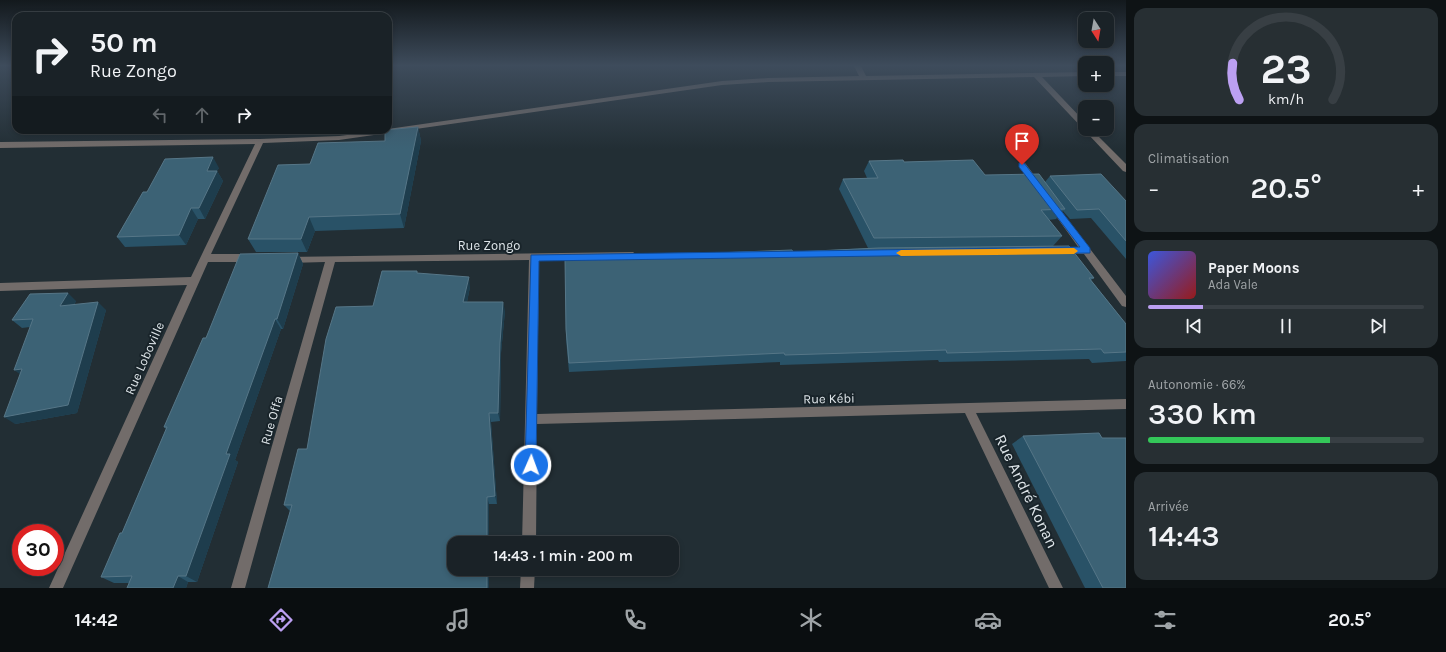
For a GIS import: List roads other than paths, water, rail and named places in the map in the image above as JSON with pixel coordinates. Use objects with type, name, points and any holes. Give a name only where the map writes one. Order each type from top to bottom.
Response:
[{"type":"street","points":[[392,131],[650,93]]},
{"type":"street","points":[[1053,93],[1078,120]]},
{"type":"street","points":[[0,145],[260,141],[339,138],[370,134]]},
{"type":"street","points":[[1094,136],[1126,169]]},
{"type":"street","name":"Rue Loboville","points":[[56,588],[204,258],[260,141]]},
{"type":"street","points":[[1022,165],[1126,303]]},
{"type":"street","points":[[1047,251],[1087,250]]},
{"type":"street","name":"Rue Zongo","points":[[276,259],[645,256]]},
{"type":"street","points":[[204,258],[260,259]]},
{"type":"street","points":[[528,536],[532,419],[534,258]]},
{"type":"street","name":"Rue Offa","points":[[238,588],[331,259]]},
{"type":"street","points":[[0,286],[194,281]]},
{"type":"street","name":"Rue Kébi","points":[[532,419],[1126,404]]},
{"type":"street","name":"Rue André Konan","points":[[968,408],[1056,588]]},
{"type":"street","points":[[527,588],[528,576]]}]
